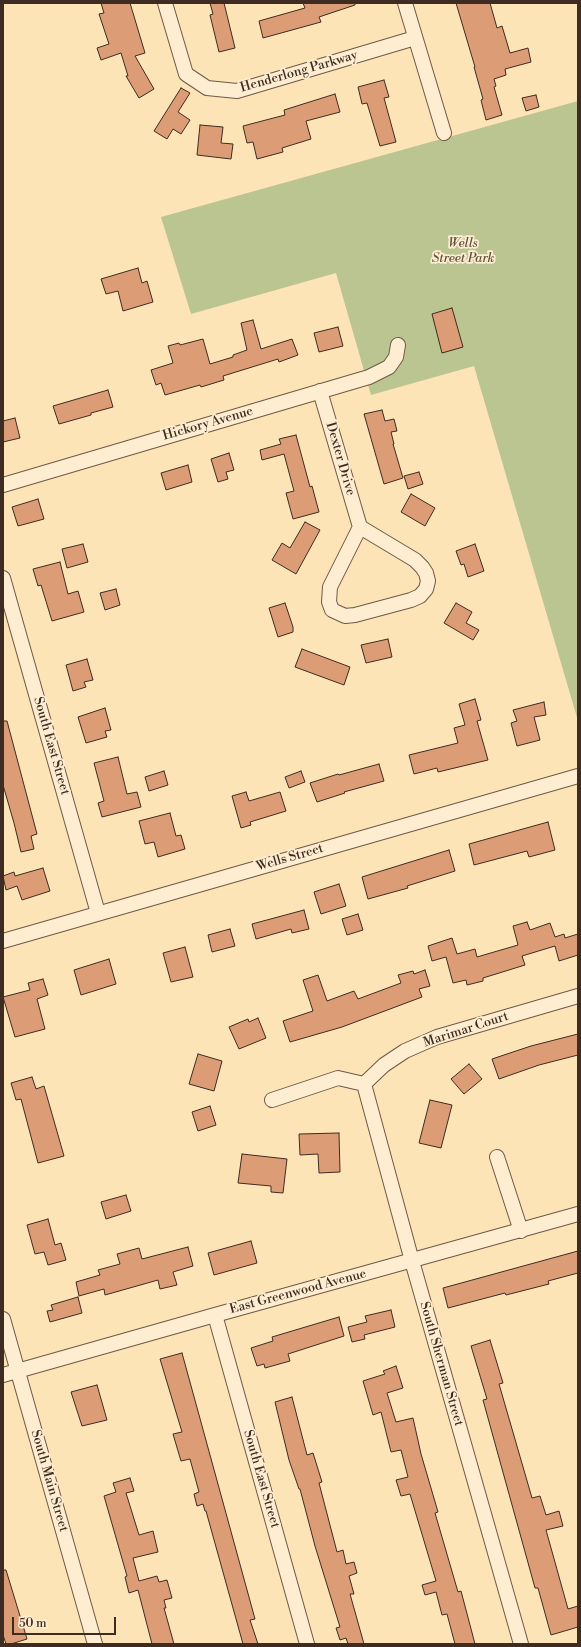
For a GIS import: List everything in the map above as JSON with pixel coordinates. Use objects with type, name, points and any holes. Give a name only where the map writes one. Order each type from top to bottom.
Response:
[{"type":"street","name":"Henderlong Parkway","points":[[165,3],[186,74],[208,88],[237,91],[415,38]]},
{"type":"street","points":[[405,3],[444,133]]},
{"type":"street","name":"Hickory Avenue","points":[[3,485],[380,373],[389,367],[396,357],[398,345]]},
{"type":"street","name":"Dexter Drive","points":[[320,391],[360,527]]},
{"type":"street","points":[[360,527],[415,560],[422,567],[426,573],[428,582],[426,589],[420,596],[411,600],[355,615],[345,616],[332,610],[329,602],[330,587],[360,527]]},
{"type":"street","name":"South East Street","points":[[3,578],[98,913]]},
{"type":"street","name":"Wells Street","points":[[3,941],[578,776]]},
{"type":"street","name":"Marimar Court","points":[[364,1084],[384,1065],[406,1051],[437,1037],[578,996]]},
{"type":"street","points":[[272,1100],[338,1078],[364,1084]]},
{"type":"street","name":"South Sherman Street","points":[[364,1084],[412,1262],[521,1644]]},
{"type":"street","points":[[497,1157],[521,1231]]},
{"type":"street","name":"East Greenwood Avenue","points":[[3,1375],[215,1314],[412,1262],[578,1214]]},
{"type":"street","name":"South East Street","points":[[215,1314],[308,1644]]},
{"type":"street","name":"South Main Street","points":[[3,1319],[95,1644]]},
{"type":"green space","name":"Wells Street Park","points":[[578,101],[578,721],[474,366],[371,395],[336,273],[191,314],[161,217]]},
{"type":"building","points":[[101,3],[130,3],[145,53],[135,56],[154,89],[139,98],[126,76],[128,76],[121,53],[101,60],[97,48],[109,44],[99,14],[104,13]]},
{"type":"building","points":[[210,3],[224,3],[235,48],[219,52],[210,15],[213,14]]},
{"type":"building","points":[[303,3],[355,3],[355,5],[319,17],[321,22],[263,38],[259,21],[305,8]]},
{"type":"building","points":[[456,3],[490,3],[497,28],[502,26],[510,53],[528,48],[531,62],[505,69],[506,75],[494,79],[496,86],[494,87],[502,115],[486,120],[481,100],[483,99],[475,67]]},
{"type":"building","points":[[384,80],[389,97],[384,98],[396,142],[380,146],[367,103],[362,104],[358,87]]},
{"type":"building","points":[[181,88],[190,93],[178,112],[190,120],[181,134],[173,129],[167,139],[154,131]]},
{"type":"building","points":[[335,94],[340,112],[306,121],[311,139],[282,148],[283,152],[257,159],[253,142],[247,143],[243,126],[285,115],[284,110]]},
{"type":"building","points":[[536,95],[539,107],[526,111],[522,98]]},
{"type":"building","points":[[200,125],[223,127],[221,143],[233,144],[231,159],[197,155]]},
{"type":"building","points":[[138,268],[142,283],[147,281],[153,302],[123,311],[118,291],[106,294],[101,279]]},
{"type":"building","points":[[452,308],[463,347],[442,353],[432,314]]},
{"type":"building","points":[[253,320],[261,349],[292,339],[298,355],[279,362],[278,359],[223,376],[224,380],[201,387],[200,385],[165,395],[161,383],[156,385],[151,370],[173,363],[168,346],[179,343],[180,345],[203,339],[210,364],[233,357],[233,355],[247,350],[241,323]]},
{"type":"building","points":[[338,327],[343,346],[319,352],[314,333]]},
{"type":"building","points":[[108,390],[113,407],[59,424],[53,406]]},
{"type":"building","points":[[382,410],[385,421],[394,419],[397,431],[391,432],[403,478],[384,484],[364,414]]},
{"type":"building","points":[[15,418],[20,438],[3,442],[3,421]]},
{"type":"building","points":[[296,435],[310,487],[312,486],[319,512],[293,519],[286,493],[294,491],[284,454],[262,460],[260,450],[281,444],[279,439]]},
{"type":"building","points":[[229,453],[234,470],[226,472],[228,479],[218,482],[211,459]]},
{"type":"building","points":[[188,465],[192,482],[166,490],[161,473]]},
{"type":"building","points":[[419,472],[423,484],[408,489],[404,476]]},
{"type":"building","points":[[411,494],[435,508],[425,526],[401,512]]},
{"type":"building","points":[[38,499],[44,519],[18,526],[12,507]]},
{"type":"building","points":[[305,522],[320,530],[296,574],[272,560],[282,543],[290,548]]},
{"type":"building","points":[[83,544],[88,562],[67,568],[62,549]]},
{"type":"building","points":[[475,544],[484,571],[468,577],[464,564],[461,565],[456,551]]},
{"type":"building","points":[[60,562],[68,594],[78,591],[84,612],[52,621],[41,585],[38,586],[33,569]]},
{"type":"building","points":[[116,589],[120,605],[105,610],[100,593]]},
{"type":"building","points":[[285,603],[293,627],[293,632],[278,637],[269,608]]},
{"type":"building","points":[[456,603],[472,612],[466,623],[479,630],[473,640],[444,623]]},
{"type":"building","points":[[388,639],[392,657],[366,663],[361,645]]},
{"type":"building","points":[[302,649],[350,667],[344,685],[295,667]]},
{"type":"building","points":[[87,659],[93,680],[84,682],[86,687],[73,691],[66,665]]},
{"type":"building","points":[[475,699],[481,720],[477,721],[488,760],[438,772],[437,768],[414,774],[409,755],[458,743],[454,728],[465,725],[459,704]]},
{"type":"building","points":[[544,702],[546,715],[534,717],[540,740],[517,746],[511,723],[517,721],[513,710]]},
{"type":"building","points":[[105,708],[111,730],[105,731],[107,737],[86,743],[78,717]]},
{"type":"building","points":[[3,721],[7,721],[37,834],[31,836],[34,849],[21,852],[3,785]]},
{"type":"building","points":[[118,757],[127,794],[137,792],[141,807],[102,817],[98,803],[104,801],[94,763]]},
{"type":"building","points":[[379,764],[384,781],[344,792],[345,793],[317,802],[310,783],[338,774],[339,775]]},
{"type":"building","points":[[164,771],[168,785],[149,791],[145,777]]},
{"type":"building","points":[[301,771],[305,782],[289,788],[285,777]]},
{"type":"building","points":[[246,792],[249,801],[280,792],[286,811],[250,822],[251,825],[241,828],[232,796]]},
{"type":"building","points":[[170,813],[176,836],[181,835],[185,849],[158,857],[154,842],[145,844],[139,821]]},
{"type":"building","points":[[548,822],[555,850],[529,857],[527,851],[474,865],[469,844]]},
{"type":"building","points":[[449,850],[455,871],[407,886],[408,888],[368,899],[362,877]]},
{"type":"building","points":[[43,868],[50,891],[22,900],[17,886],[6,890],[3,876],[14,872],[15,876]]},
{"type":"building","points":[[339,884],[346,906],[321,914],[314,892]]},
{"type":"building","points":[[304,910],[309,929],[292,933],[291,929],[256,939],[252,924]]},
{"type":"building","points":[[358,914],[363,930],[347,935],[342,919]]},
{"type":"building","points":[[527,922],[530,930],[550,923],[555,937],[564,934],[565,938],[578,934],[578,955],[559,961],[555,946],[522,956],[525,965],[483,978],[483,981],[467,985],[466,980],[453,983],[446,957],[432,961],[428,946],[452,938],[457,954],[475,949],[477,957],[518,945],[513,926]]},
{"type":"building","points":[[230,929],[235,946],[212,952],[208,935]]},
{"type":"building","points":[[185,947],[193,977],[171,982],[163,953]]},
{"type":"building","points":[[109,959],[116,984],[81,995],[74,970]]},
{"type":"building","points":[[425,970],[430,986],[419,989],[422,997],[342,1027],[290,1042],[283,1021],[313,1011],[303,980],[318,975],[327,1001],[354,991],[358,999],[401,983],[398,975],[413,971],[414,974]]},
{"type":"building","points":[[43,979],[48,995],[37,999],[45,1029],[15,1037],[3,997],[30,990],[28,983]]},
{"type":"building","points":[[258,1018],[266,1038],[239,1049],[229,1027],[248,1019],[249,1022]]},
{"type":"building","points":[[578,1034],[578,1055],[539,1065],[499,1079],[492,1059],[531,1046]]},
{"type":"building","points":[[198,1054],[222,1061],[214,1091],[189,1084]]},
{"type":"building","points":[[469,1064],[482,1079],[464,1094],[451,1079]]},
{"type":"building","points":[[32,1077],[36,1089],[44,1086],[64,1156],[38,1163],[21,1099],[16,1100],[11,1083]]},
{"type":"building","points":[[430,1100],[452,1105],[441,1148],[419,1143]]},
{"type":"building","points":[[210,1106],[216,1125],[198,1131],[192,1112]]},
{"type":"building","points":[[339,1133],[340,1172],[319,1173],[318,1154],[300,1155],[299,1134]]},
{"type":"building","points":[[242,1154],[287,1159],[283,1193],[271,1192],[271,1186],[238,1183]]},
{"type":"building","points":[[126,1195],[131,1211],[106,1219],[101,1202]]},
{"type":"building","points":[[48,1219],[55,1245],[61,1243],[66,1260],[48,1265],[44,1252],[35,1254],[27,1225]]},
{"type":"building","points":[[251,1241],[257,1263],[214,1275],[208,1253]]},
{"type":"building","points":[[188,1247],[193,1266],[173,1272],[177,1285],[160,1289],[158,1280],[105,1295],[104,1289],[79,1296],[76,1282],[100,1275],[98,1270],[120,1264],[117,1254],[139,1248],[142,1259]]},
{"type":"building","points":[[578,1251],[578,1273],[548,1281],[549,1284],[506,1295],[505,1293],[448,1308],[443,1288]]},
{"type":"building","points":[[78,1297],[82,1313],[50,1322],[47,1311],[53,1310],[51,1305]]},
{"type":"building","points":[[391,1310],[395,1327],[364,1335],[365,1339],[352,1342],[348,1327],[367,1322],[365,1316]]},
{"type":"building","points":[[339,1317],[344,1336],[288,1354],[290,1361],[265,1368],[264,1364],[257,1366],[251,1348],[273,1341],[272,1337]]},
{"type":"building","points":[[490,1340],[503,1383],[499,1384],[532,1498],[540,1496],[546,1515],[559,1511],[563,1526],[546,1530],[568,1609],[578,1606],[578,1627],[551,1635],[538,1588],[535,1588],[483,1400],[487,1399],[471,1346]]},
{"type":"building","points":[[182,1353],[255,1619],[250,1620],[258,1644],[243,1644],[206,1511],[203,1504],[197,1506],[194,1494],[199,1492],[190,1459],[181,1461],[173,1434],[182,1432],[160,1359]]},
{"type":"building","points":[[396,1366],[403,1388],[387,1393],[396,1422],[413,1418],[421,1454],[438,1512],[435,1513],[458,1592],[461,1591],[475,1644],[455,1644],[447,1614],[442,1615],[436,1592],[425,1595],[422,1585],[436,1581],[410,1494],[401,1496],[396,1480],[408,1477],[401,1450],[391,1452],[381,1412],[373,1415],[363,1381],[385,1374],[383,1371]]},
{"type":"building","points":[[97,1385],[107,1420],[82,1426],[71,1392]]},
{"type":"building","points":[[292,1397],[307,1455],[313,1453],[322,1482],[319,1483],[337,1552],[343,1550],[346,1564],[354,1562],[357,1573],[349,1576],[354,1594],[350,1594],[364,1644],[348,1644],[346,1638],[340,1640],[336,1628],[340,1627],[315,1546],[300,1489],[289,1460],[275,1402]]},
{"type":"building","points":[[130,1478],[134,1491],[126,1493],[139,1535],[153,1531],[158,1552],[133,1558],[139,1581],[157,1576],[159,1582],[167,1580],[172,1598],[164,1600],[166,1608],[164,1608],[174,1644],[152,1644],[138,1590],[129,1593],[125,1577],[127,1576],[104,1496],[116,1492],[113,1483]]},
{"type":"building","points":[[3,1570],[6,1570],[27,1639],[11,1644],[6,1644],[3,1635]]}]
